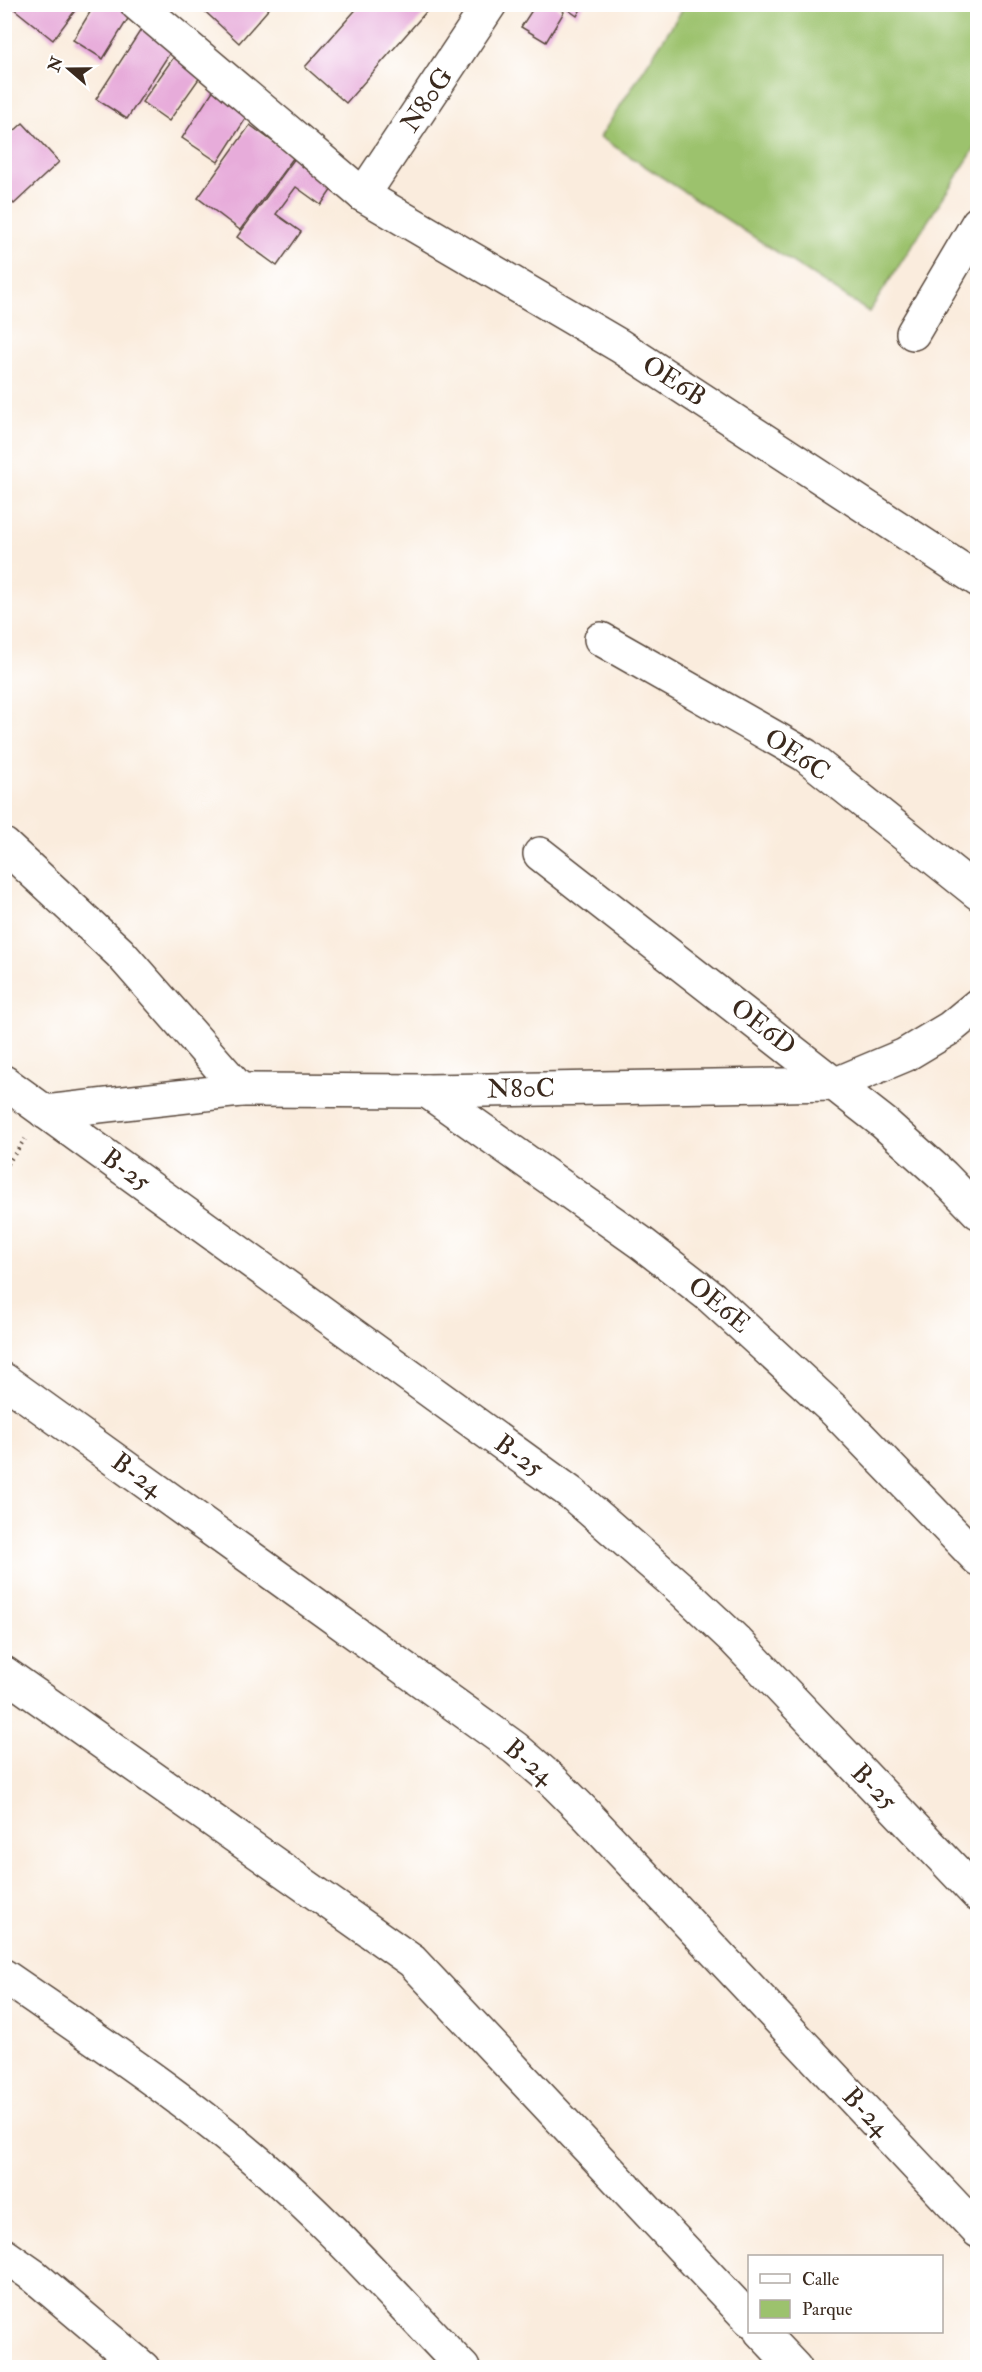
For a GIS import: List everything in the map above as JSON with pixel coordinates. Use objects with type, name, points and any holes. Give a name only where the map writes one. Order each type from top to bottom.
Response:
[{"type":"street","name":"OE6B","points":[[136,4],[363,195],[620,346],[978,580]]},
{"type":"street","name":"N80G","points":[[363,195],[490,4]]},
{"type":"street","points":[[913,333],[978,223]]},
{"type":"street","name":"OE6C","points":[[601,639],[805,755],[978,893]]},
{"type":"street","points":[[4,845],[120,953],[240,1090]]},
{"type":"street","name":"OE6D","points":[[540,854],[836,1084],[912,1147],[978,1212]]},
{"type":"street","name":"N80C","points":[[45,1112],[240,1090],[427,1091],[836,1084],[905,1055],[950,1028],[978,1005]]},
{"type":"street","name":"B-25","points":[[4,1082],[570,1493],[680,1588],[735,1640],[978,1895]]},
{"type":"street","name":"OE6E","points":[[427,1091],[640,1242],[711,1297],[835,1411],[978,1559]]},
{"type":"street","name":"B-24","points":[[4,1380],[515,1748],[553,1780],[978,2232]]},
{"type":"street","points":[[4,1673],[412,1961],[748,2318]]},
{"type":"street","points":[[4,1976],[162,2086],[251,2156],[314,2215],[463,2367]]},
{"type":"street","points":[[4,2255],[34,2276],[143,2367]]},
{"type":"street","points":[[763,2333],[795,2367]]},
{"type":"green space","points":[[686,4],[977,5],[977,145],[869,312],[600,137]]},
{"type":"building","points":[[8,4],[80,4],[53,40]]},
{"type":"building","points":[[95,4],[133,4],[136,6],[103,59],[73,40]]},
{"type":"building","points":[[197,4],[273,4],[239,43]]},
{"type":"building","points":[[361,4],[418,4],[426,12],[346,103],[305,67]]},
{"type":"building","points":[[536,4],[552,4],[564,12],[546,42],[521,27]]},
{"type":"building","points":[[560,4],[584,4],[577,16]]},
{"type":"building","points":[[146,22],[177,42],[127,119],[96,99]]},
{"type":"building","points":[[176,54],[203,73],[169,121],[142,102]]},
{"type":"building","points":[[214,89],[250,112],[218,162],[182,138]]},
{"type":"building","points":[[23,123],[59,162],[14,204],[4,194],[4,140]]},
{"type":"building","points":[[250,125],[294,157],[240,230],[198,198]]},
{"type":"building","points":[[295,158],[334,186],[321,205],[296,187],[276,214],[301,232],[277,266],[237,237]]}]
